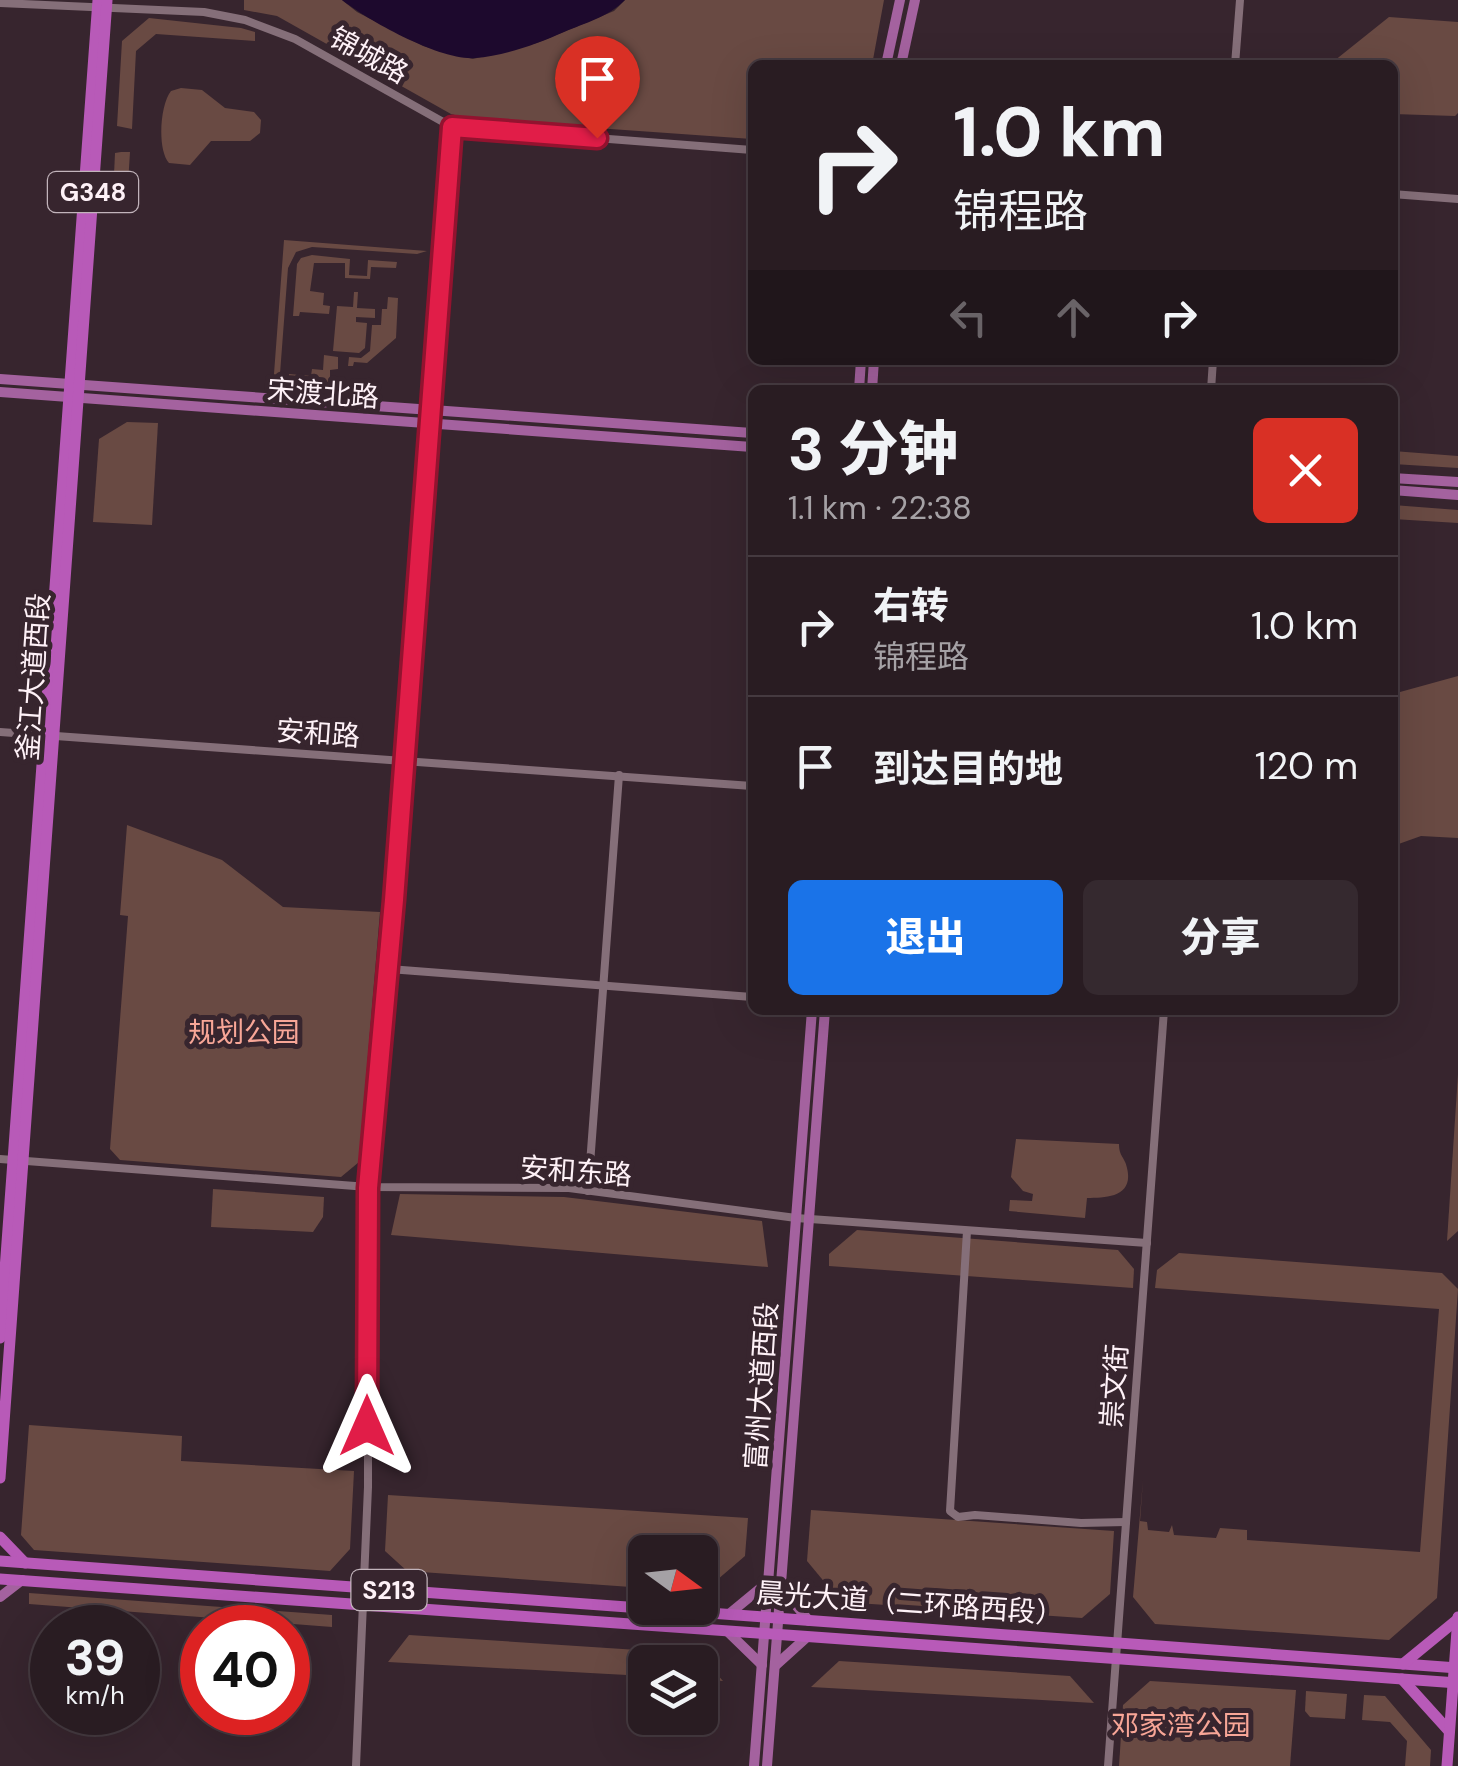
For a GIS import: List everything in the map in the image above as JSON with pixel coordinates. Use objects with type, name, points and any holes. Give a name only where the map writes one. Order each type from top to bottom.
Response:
[{"type":"highway","name":"釜江大道西段","points":[[0,1338],[102,4]]},
{"type":"highway","name":"釜江大道西段","points":[[0,1478],[12,1160]]},
{"type":"highway","points":[[0,1537],[25,1563]]},
{"type":"highway","name":"晨光大道（二环路西段）","points":[[0,1561],[1456,1668]]},
{"type":"highway","name":"晨光大道（二环路西段）","points":[[0,1579],[1456,1683]]},
{"type":"highway","points":[[1404,1664],[1458,1618]]},
{"type":"highway","points":[[1446,1766],[1456,1683],[1458,1618]]},
{"type":"highway","points":[[1402,1679],[1449,1731]]},
{"type":"main road","points":[[887,60],[900,0]]},
{"type":"main road","points":[[901,60],[914,0]]},
{"type":"main road","points":[[0,379],[74,391]]},
{"type":"main road","points":[[0,392],[74,391]]},
{"type":"main road","name":"宋渡北路","points":[[74,391],[431,410],[748,433]]},
{"type":"main road","name":"宋渡北路","points":[[74,391],[430,424],[748,447]]},
{"type":"main road","points":[[1398,478],[1458,482]]},
{"type":"main road","points":[[1398,490],[1458,495]]},
{"type":"main road","name":"富州大道西段","points":[[768,1766],[775,1666],[768,1582],[812,1015]]},
{"type":"main road","name":"富州大道西段","points":[[772,1618],[781,1587],[825,1015]]},
{"type":"main road","points":[[0,1598],[22,1580]]},
{"type":"main road","points":[[730,1614],[768,1582]]},
{"type":"main road","points":[[781,1587],[809,1620]]},
{"type":"main road","points":[[727,1631],[762,1665]]},
{"type":"main road","name":"富州大道西段","points":[[754,1766],[762,1665],[771,1634]]},
{"type":"main road","points":[[775,1666],[807,1636]]},
{"type":"street","points":[[1236,60],[1240,0]]},
{"type":"street","name":"锦城路","points":[[0,2],[204,12],[262,25],[295,38],[452,127]]},
{"type":"street","points":[[356,1766],[368,1487],[368,1188],[405,762],[452,127],[748,150]]},
{"type":"street","points":[[1398,194],[1458,199]]},
{"type":"street","name":"安和路","points":[[0,732],[748,786]]},
{"type":"street","points":[[588,1190],[618,774]]},
{"type":"street","points":[[388,970],[748,998]]},
{"type":"street","name":"崇文街","points":[[1108,1766],[1164,1015]]},
{"type":"street","name":"安和东路","points":[[12,1160],[368,1188],[588,1190],[796,1218],[1147,1244]]},
{"type":"street","points":[[967,1231],[950,1511],[961,1517],[1126,1522]]},
{"type":"green space","points":[[244,0],[342,0],[357,12],[423,46],[473,59],[537,43],[614,11],[625,0],[884,0],[873,60],[748,60],[748,139],[470,119],[451,114],[277,16],[244,10]]},
{"type":"green space","points":[[1389,17],[1458,22],[1458,113],[1398,114],[1398,60],[1335,60]]},
{"type":"green space","points":[[149,18],[241,28],[255,32],[255,41],[156,34],[136,51],[132,129],[117,126],[122,41]]},
{"type":"green space","points":[[202,90],[225,108],[254,112],[261,120],[260,133],[250,141],[211,141],[190,165],[169,163],[161,138],[162,116],[171,91]]},
{"type":"green space","points":[[130,152],[127,199],[113,196],[115,153]]},
{"type":"green space","points":[[284,240],[427,251],[417,254],[312,247],[296,252],[288,268],[279,387],[273,387]]},
{"type":"green space","points":[[312,255],[350,259],[349,275],[367,276],[368,260],[397,262],[396,268],[371,267],[370,279],[345,278],[345,263],[314,263],[310,291],[324,293],[323,305],[330,306],[329,314],[300,312],[293,316],[297,264],[301,258]]},
{"type":"green space","points":[[354,292],[358,292],[357,308],[375,309],[375,318],[356,317],[356,322],[367,323],[365,348],[359,353],[333,351],[337,306],[353,307]]},
{"type":"green space","points":[[388,297],[398,298],[396,338],[367,363],[354,362],[348,366],[349,357],[361,358],[370,351],[372,325],[381,325]]},
{"type":"green space","points":[[324,355],[338,357],[338,369],[330,370],[330,377],[336,377],[334,388],[288,388],[289,374],[311,376],[312,369],[323,370]]},
{"type":"green space","points":[[127,422],[158,423],[152,525],[93,522],[99,439]]},
{"type":"green space","points":[[1398,451],[1458,456],[1458,468],[1398,464]]},
{"type":"green space","points":[[1398,505],[1458,510],[1458,523],[1398,519]]},
{"type":"green space","points":[[1458,676],[1458,838],[1421,836],[1398,844],[1400,692]]},
{"type":"green space","name":"规划公园","points":[[127,825],[222,860],[283,907],[380,912],[359,1162],[341,1177],[120,1160],[110,1149],[128,916],[120,915]]},
{"type":"green space","points":[[1458,1074],[1458,1231],[1447,1241]]},
{"type":"green space","points":[[1016,1139],[1119,1144],[1127,1168],[1127,1185],[1117,1194],[1087,1198],[1085,1218],[1009,1211],[1010,1200],[1032,1201],[1033,1194],[1023,1191],[1011,1177]]},
{"type":"green space","points":[[213,1189],[324,1197],[323,1217],[313,1232],[211,1227]]},
{"type":"green space","points":[[400,1194],[564,1197],[762,1221],[768,1267],[391,1235]]},
{"type":"green space","points":[[857,1230],[1118,1250],[1134,1269],[1133,1288],[829,1266],[829,1254]]},
{"type":"green space","points":[[1179,1253],[1442,1273],[1458,1289],[1437,1598],[1389,1640],[1155,1624],[1133,1597],[1143,1480],[1140,1521],[1147,1522],[1148,1530],[1169,1532],[1172,1525],[1174,1535],[1216,1538],[1220,1528],[1247,1530],[1247,1540],[1420,1552],[1439,1309],[1155,1288],[1157,1270]]},
{"type":"green space","points":[[29,1425],[182,1436],[181,1461],[354,1471],[350,1549],[330,1571],[34,1550],[21,1535]]},
{"type":"green space","points":[[388,1495],[748,1518],[745,1556],[718,1579],[718,1535],[628,1535],[628,1587],[407,1571],[385,1551]]},
{"type":"green space","points":[[811,1510],[1114,1531],[1110,1594],[1082,1618],[841,1602],[807,1561]]},
{"type":"green space","points":[[29,1593],[194,1605],[180,1605],[180,1615],[160,1614],[160,1605],[29,1604]]},
{"type":"green space","points":[[310,1613],[332,1615],[332,1627],[310,1625]]},
{"type":"green space","points":[[409,1635],[628,1649],[628,1675],[388,1662]]},
{"type":"green space","points":[[839,1661],[1070,1676],[1094,1703],[811,1687]]},
{"type":"green space","name":"邓家湾公园","points":[[1150,1681],[1296,1690],[1290,1766],[1119,1766],[1123,1705]]},
{"type":"green space","points":[[1306,1691],[1347,1694],[1345,1719],[1310,1717],[1305,1711]]},
{"type":"green space","points":[[1364,1695],[1385,1696],[1431,1750],[1430,1766],[1405,1766],[1407,1741],[1390,1722],[1362,1720]]},
{"type":"shaded area","points":[[342,0],[625,0],[604,15],[543,41],[475,58],[425,47]]},
{"type":"route","points":[[367,1426],[368,1188],[394,900],[452,127],[597,138]]}]
